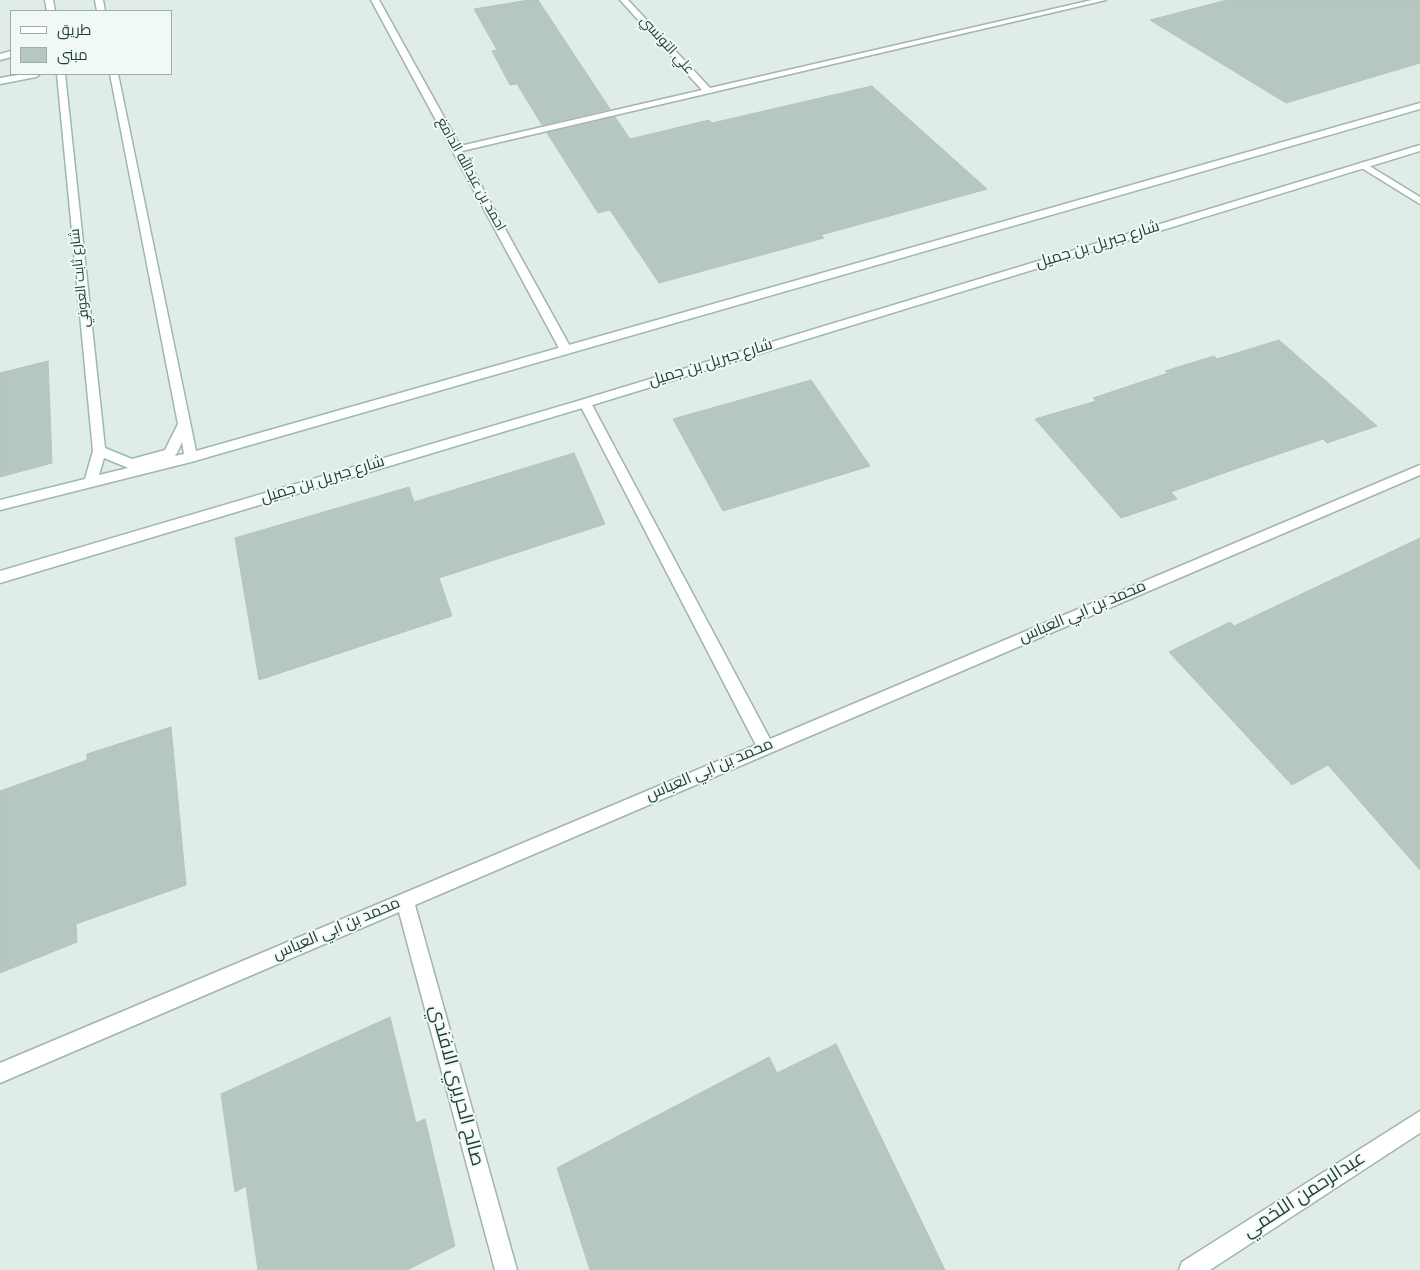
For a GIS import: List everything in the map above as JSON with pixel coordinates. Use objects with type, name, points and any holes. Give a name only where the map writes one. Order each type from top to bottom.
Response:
[{"type":"street","name":"احمد بن عبدالله الدامغ","points":[[374,0],[566,350]]},
{"type":"street","name":"علي التونسي","points":[[624,0],[708,92]]},
{"type":"street","points":[[456,150],[1102,0]]},
{"type":"street","points":[[0,81],[31,75]]},
{"type":"street","name":"شارع ثابت العوفي","points":[[61,75],[98,451],[91,481]]},
{"type":"street","points":[[114,75],[191,457]]},
{"type":"street","points":[[0,505],[191,457],[1420,106]]},
{"type":"street","name":"شارع جبريل بن جميل","points":[[0,576],[585,402],[1420,148]]},
{"type":"street","points":[[1363,165],[1420,201]]},
{"type":"street","points":[[585,402],[766,748]]},
{"type":"street","points":[[98,451],[131,464],[170,453],[184,424]]},
{"type":"street","name":"محمد بن ابي العباس","points":[[0,1073],[1420,470]]},
{"type":"street","name":"صالح الحريري الافندي","points":[[404,901],[506,1270]]},
{"type":"street","name":"عبدالرحمن اللخمي","points":[[1190,1270],[1420,1121]]},
{"type":"building","points":[[538,0],[610,109],[542,125],[517,84],[510,85],[492,51],[497,50],[474,9]]},
{"type":"building","points":[[1227,0],[1420,0],[1420,63],[1286,103],[1150,20]]},
{"type":"building","points":[[872,86],[987,189],[821,235],[824,238],[659,283],[610,210],[598,213],[547,133],[615,117],[630,139],[709,120],[712,123]]},
{"type":"building","points":[[1279,340],[1377,426],[1327,443],[1323,439],[1171,492],[1177,499],[1121,518],[1035,419],[1096,401],[1093,398],[1168,373],[1165,371],[1214,356],[1217,359]]},
{"type":"building","points":[[48,361],[52,463],[0,477],[0,373]]},
{"type":"building","points":[[811,380],[870,466],[723,511],[673,419]]},
{"type":"building","points":[[574,453],[605,524],[439,578],[452,616],[259,680],[235,538],[409,487],[414,502]]},
{"type":"building","points":[[1420,538],[1420,870],[1328,765],[1292,785],[1169,652],[1230,622],[1234,626]]},
{"type":"building","points":[[171,727],[186,885],[76,924],[77,942],[0,973],[0,791],[87,760],[87,754]]},
{"type":"building","points":[[390,1017],[416,1123],[425,1119],[455,1246],[407,1270],[258,1270],[246,1186],[235,1192],[221,1094]]},
{"type":"building","points":[[836,1044],[945,1270],[590,1270],[557,1168],[769,1057],[777,1073]]}]
